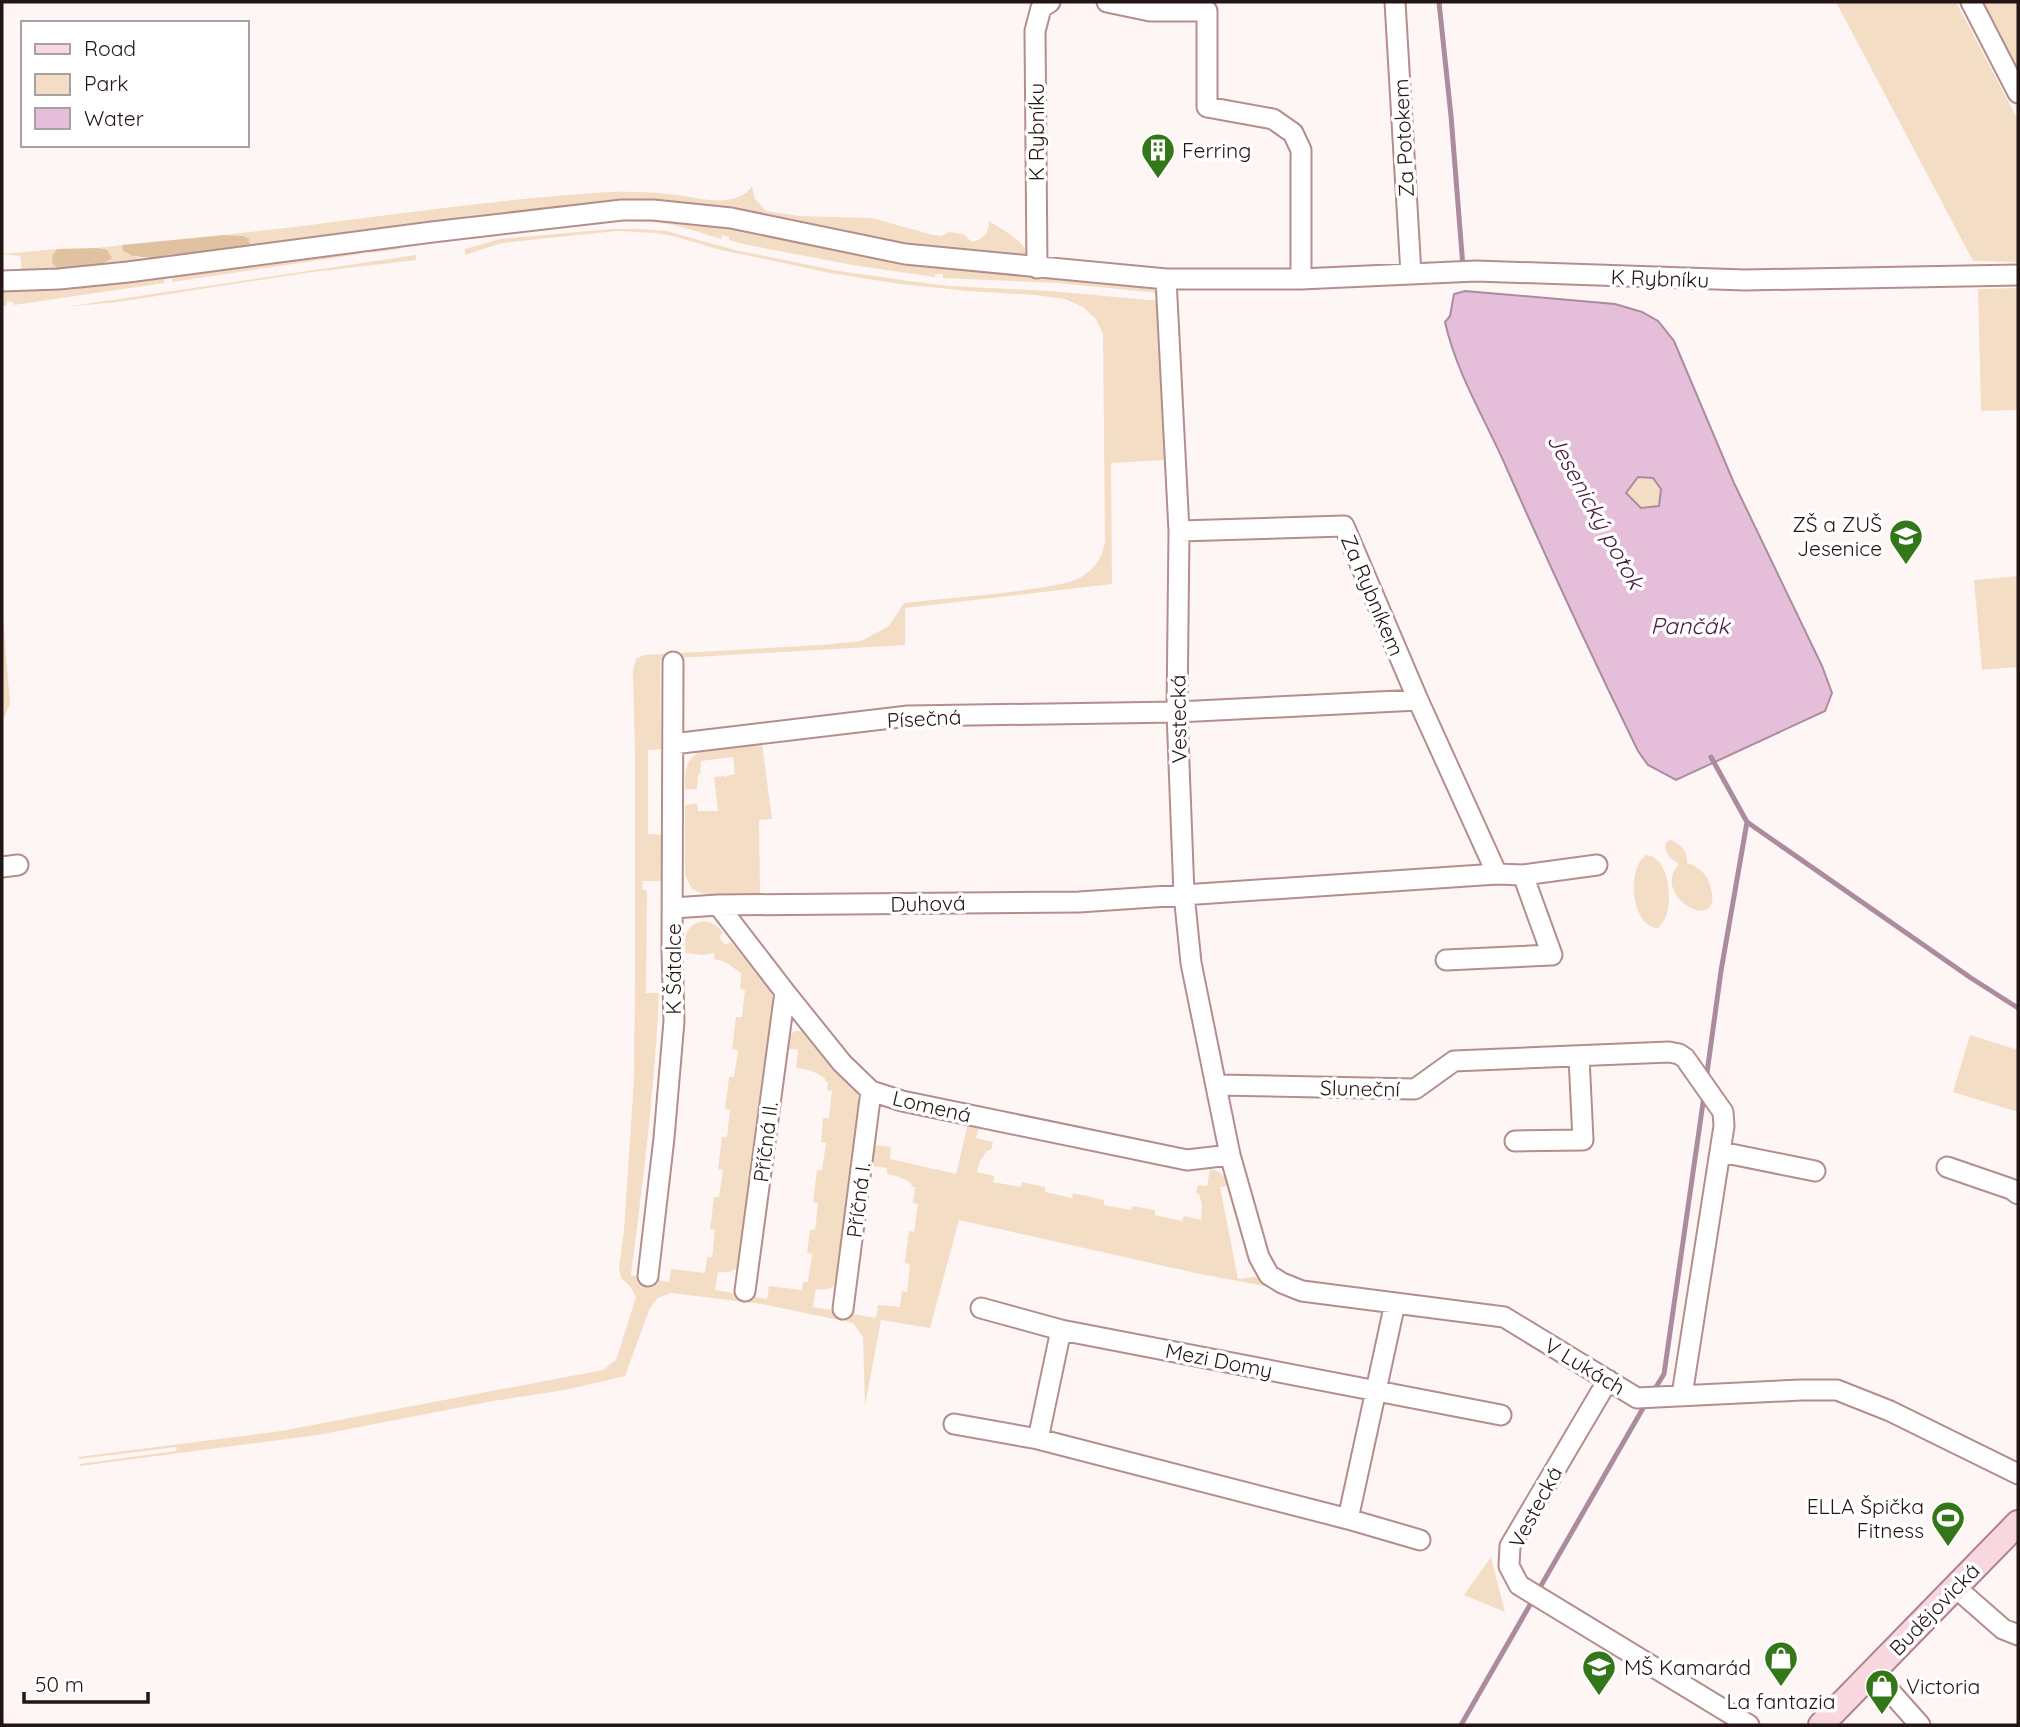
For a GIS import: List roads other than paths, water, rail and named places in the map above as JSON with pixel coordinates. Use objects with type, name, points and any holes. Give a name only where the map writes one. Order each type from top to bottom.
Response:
[{"type":"main road","name":"Budějovická","points":[[1821,1725],[2018,1523]]},
{"type":"street","name":"K Rybníku","points":[[1037,268],[1035,31],[1041,8],[1050,2]]},
{"type":"street","points":[[1107,2],[1150,11],[1207,11],[1207,107],[1273,119],[1293,132],[1301,150],[1301,279]]},
{"type":"street","name":"Za Potokem","points":[[1395,2],[1411,274]]},
{"type":"street","points":[[1971,2],[2018,93]]},
{"type":"street","name":"K Rybníku","points":[[2,281],[128,272],[622,210],[731,218],[905,254],[1166,279],[1301,279],[1476,271],[1745,280],[2018,275]]},
{"type":"street","name":"Vestecká","points":[[1166,279],[1179,531],[1177,712],[1184,894],[1203,1028],[1230,1155]]},
{"type":"street","name":"Za Rybníkem","points":[[1179,531],[1344,526],[1418,700],[1497,874]]},
{"type":"street","name":"K Šátalce","points":[[648,1276],[671,1069],[674,999],[673,662]]},
{"type":"street","points":[[1177,712],[1418,700]]},
{"type":"street","name":"Písečná","points":[[673,744],[908,716],[1177,712]]},
{"type":"street","points":[[1184,894],[1497,874],[1523,875],[1597,865]]},
{"type":"street","points":[[1446,960],[1552,955],[1523,875]]},
{"type":"street","name":"Duhová","points":[[673,908],[718,905],[1079,902],[1184,894]]},
{"type":"street","name":"Lomená","points":[[718,905],[842,1062],[871,1091],[902,1101],[1187,1160],[1230,1155]]},
{"type":"street","name":"Příčná II.","points":[[745,1292],[785,992]]},
{"type":"street","name":"Sluneční","points":[[1217,1085],[1415,1089],[1454,1061],[1669,1052],[1679,1054],[1685,1058],[1723,1112],[1724,1126],[1682,1395]]},
{"type":"street","points":[[1515,1141],[1583,1140],[1579,1057]]},
{"type":"street","name":"Příčná I.","points":[[843,1309],[871,1091]]},
{"type":"street","points":[[1721,1153],[1815,1171]]},
{"type":"street","name":"V Lukách","points":[[1230,1155],[1258,1257],[1269,1275],[1282,1283],[1302,1291],[1504,1317],[1637,1398],[1837,1390],[1890,1411],[2018,1474]]},
{"type":"street","points":[[1947,1167],[2011,1189],[2018,1194]]},
{"type":"street","points":[[1348,1519],[1395,1303]]},
{"type":"street","name":"Mezi Domy","points":[[981,1308],[1061,1330],[1501,1415]]},
{"type":"street","points":[[1038,1439],[1061,1330]]},
{"type":"street","name":"Vestecká","points":[[1608,1380],[1510,1546],[1509,1566],[1519,1585],[1534,1595],[1749,1725]]},
{"type":"street","points":[[954,1424],[1038,1439],[1420,1540]]},
{"type":"street","points":[[1955,1587],[2003,1629],[2018,1635]]},
{"type":"street","points":[[1872,1671],[1920,1725]]},
{"type":"water","name":"Pančák","points":[[1465,291],[1615,304],[1642,312],[1658,321],[1674,341],[1734,483],[1822,666],[1832,693],[1825,711],[1676,780],[1648,765],[1638,751],[1603,679],[1463,375],[1445,322],[1450,316],[1454,294]],"holes":[[[1638,477],[1653,478],[1661,489],[1659,506],[1641,508],[1626,493]]]},
{"type":"waterway","name":"Jesenický potok","points":[[1439,2],[1463,267]]},
{"type":"waterway","name":"Jesenický potok","points":[[1711,757],[1747,822],[2018,1008]]},
{"type":"waterway","points":[[1706,1080],[1721,971],[1747,822]]},
{"type":"waterway","points":[[1653,1392],[1664,1374],[1704,1096]]},
{"type":"waterway","points":[[1461,1725],[1646,1403]]},
{"type":"place","name":"Ferring","points":[[1158,180]]},
{"type":"place","name":"ZŠ a ZUŠ Jesenice","points":[[1906,566]]},
{"type":"place","name":"ELLA Špička Fitness","points":[[1948,1548]]},
{"type":"place","name":"La fantazia","points":[[1781,1688]]},
{"type":"place","name":"MŠ Kamarád","points":[[1599,1697]]},
{"type":"place","name":"Victoria","points":[[1882,1716]]}]
